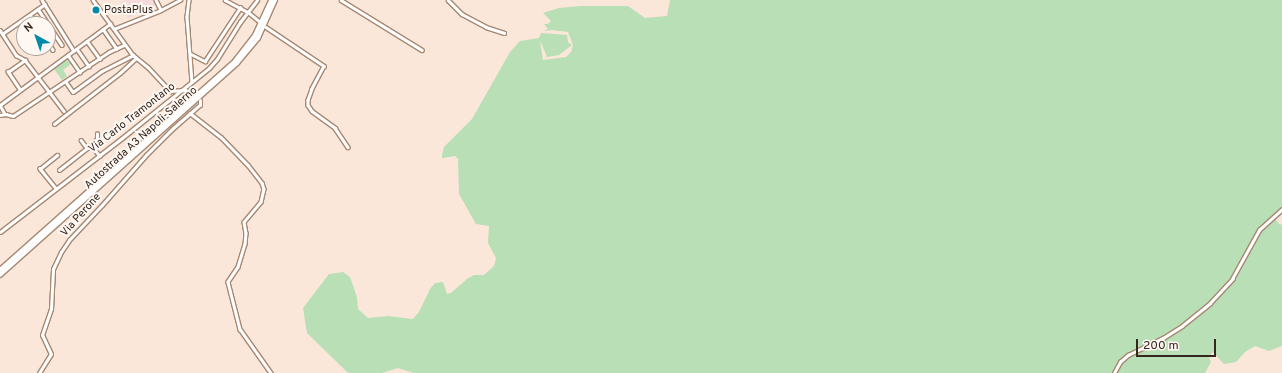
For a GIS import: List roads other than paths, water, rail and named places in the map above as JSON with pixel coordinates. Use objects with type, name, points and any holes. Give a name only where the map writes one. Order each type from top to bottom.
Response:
[{"type":"highway","name":"Autostrada A3 Napoli-Salerno","points":[[0,270],[235,61],[255,35],[271,0]]},
{"type":"highway","name":"Autostrada A3 Napoli-Salerno","points":[[0,275],[237,63],[259,35],[275,0]]},
{"type":"street","points":[[42,0],[76,50],[90,66]]},
{"type":"street","points":[[93,0],[134,57],[148,67],[174,96]]},
{"type":"street","points":[[156,0],[159,10]]},
{"type":"street","points":[[114,29],[180,0]]},
{"type":"street","points":[[188,0],[187,17],[192,82]]},
{"type":"street","points":[[225,0],[248,12],[259,21]]},
{"type":"street","name":"Via Carlo Tramontano","points":[[0,232],[100,156],[192,82],[217,59],[257,0]]},
{"type":"street","points":[[340,0],[422,50]]},
{"type":"street","points":[[448,0],[462,14],[486,27],[504,32]]},
{"type":"street","points":[[2,34],[45,4]]},
{"type":"street","points":[[190,54],[205,61],[229,28],[240,8]]},
{"type":"street","points":[[38,9],[62,45]]},
{"type":"street","points":[[5,114],[0,105],[110,24]]},
{"type":"street","points":[[266,27],[324,66],[312,88],[308,105],[312,111],[336,128],[348,147]]},
{"type":"street","points":[[103,29],[117,48]]},
{"type":"street","points":[[0,30],[16,55],[25,60],[64,111]]},
{"type":"street","points":[[87,41],[100,59]]},
{"type":"street","points":[[0,115],[5,114],[13,116],[117,48],[124,45]]},
{"type":"street","points":[[68,55],[80,72]]},
{"type":"street","points":[[66,82],[73,92],[102,71],[134,57]]},
{"type":"street","points":[[54,124],[120,73],[134,57]]},
{"type":"street","points":[[20,90],[8,72],[25,60]]},
{"type":"street","points":[[170,91],[192,93],[186,86]]},
{"type":"street","points":[[169,100],[171,96],[170,91]]},
{"type":"street","name":"Via Perone","points":[[39,373],[51,354],[50,349],[42,335],[51,309],[53,269],[61,252],[69,240],[146,155],[200,105],[200,100]]},
{"type":"street","points":[[190,113],[221,137],[248,165],[262,183],[264,189],[261,202],[244,222],[246,233],[245,244],[238,267],[228,282],[240,329],[271,373]]},
{"type":"street","points":[[59,170],[91,145],[97,139],[97,134]]},
{"type":"street","points":[[81,140],[87,148]]},
{"type":"street","points":[[91,145],[100,156]]},
{"type":"street","points":[[57,155],[40,169],[57,189]]},
{"type":"street","points":[[1114,373],[1120,362],[1128,355],[1168,334],[1210,303],[1232,279],[1259,230],[1282,209]]},
{"type":"place","name":"PostaPlus","points":[[96,10]]}]
